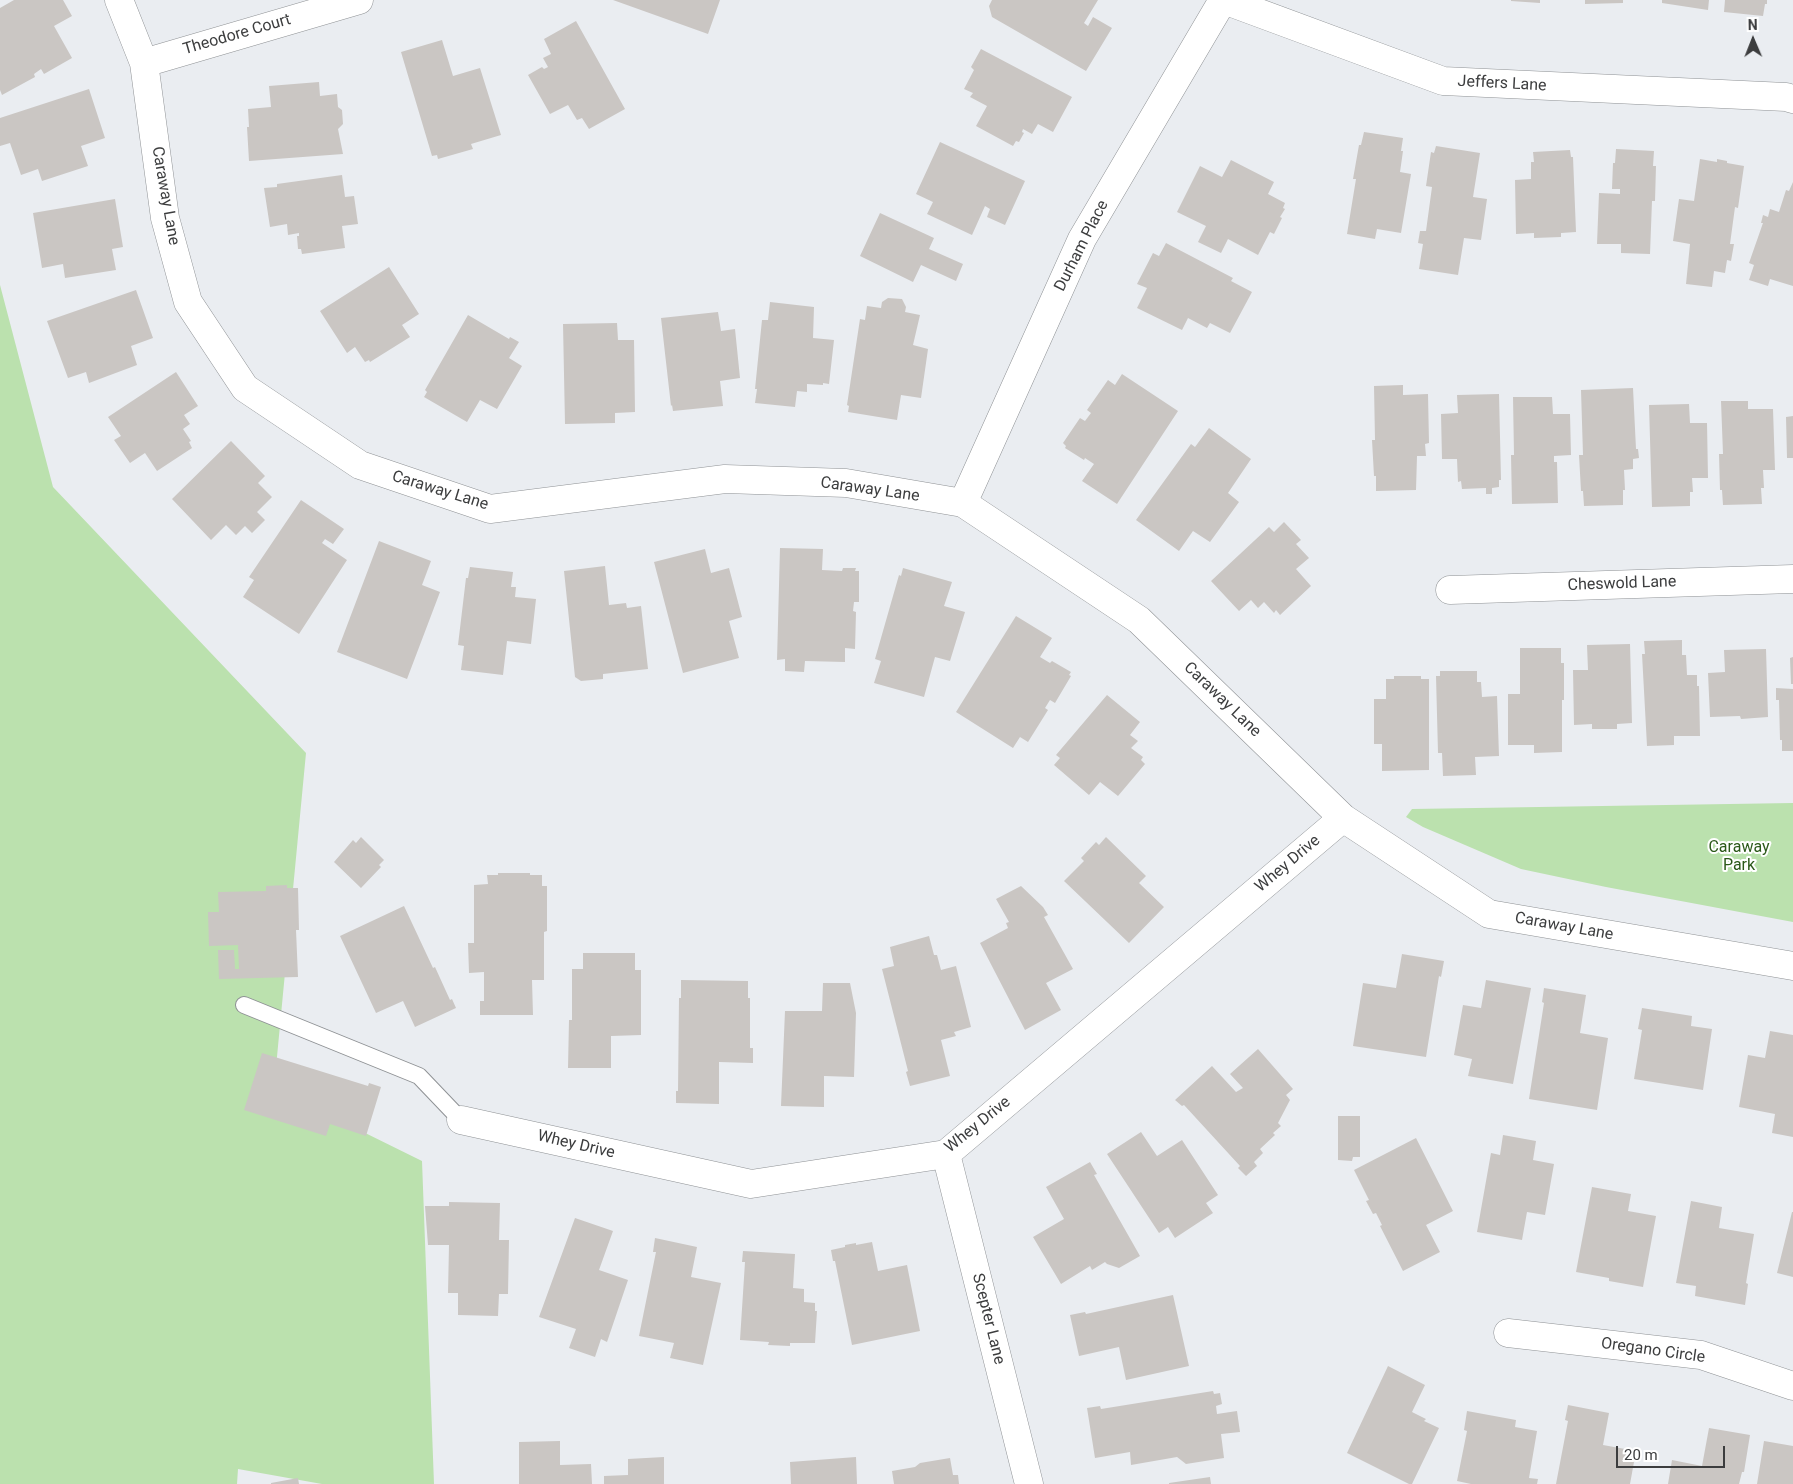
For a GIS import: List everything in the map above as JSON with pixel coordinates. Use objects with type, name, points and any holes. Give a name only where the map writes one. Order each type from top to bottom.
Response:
[{"type":"street","name":"Caraway Lane","points":[[119,0],[144,62],[165,218],[188,302],[246,388],[360,465],[490,509],[725,479],[846,483],[963,503],[1139,620],[1343,818],[1489,914],[1793,966]]},
{"type":"street","name":"Theodore Court","points":[[144,62],[359,0]]},
{"type":"street","name":"Jeffers Lane","points":[[1224,0],[1443,81],[1786,96],[1793,99]]},
{"type":"street","name":"Durham Place","points":[[963,503],[1082,239],[1224,0]]},
{"type":"street","name":"Cheswold Lane","points":[[1450,590],[1793,578]]},
{"type":"street","name":"Whey Drive","points":[[461,1120],[751,1184],[946,1154],[1343,818]]},
{"type":"street","name":"Scepter Lane","points":[[946,1154],[1029,1484]]},
{"type":"street","name":"Oregano Circle","points":[[1508,1333],[1701,1355],[1793,1386]]},
{"type":"lane","points":[[244,1005],[418,1076],[461,1120]]},
{"type":"green space","points":[[0,285],[53,487],[306,753],[274,1088],[422,1161],[434,1484],[322,1484],[238,1469],[237,1484],[0,1484]]},
{"type":"green space","name":"Caraway Park","points":[[1793,803],[1793,922],[1521,869],[1423,827],[1406,817],[1412,809]]},
{"type":"building","points":[[14,0],[63,0],[72,16],[54,26],[72,58],[44,74],[41,69],[34,74],[35,77],[2,95],[0,90],[0,8]]},
{"type":"building","points":[[613,0],[720,0],[708,34]]},
{"type":"building","points":[[992,0],[1098,0],[1084,23],[1088,26],[1093,17],[1112,28],[1086,71],[992,17],[989,6]]},
{"type":"building","points":[[1540,0],[1540,3],[1511,1]]},
{"type":"building","points":[[1585,0],[1623,0],[1623,3],[1585,4]]},
{"type":"building","points":[[1662,0],[1709,0],[1708,10],[1662,3]]},
{"type":"building","points":[[1725,0],[1767,0],[1767,4],[1765,4],[1763,16],[1724,12]]},
{"type":"building","points":[[576,21],[625,109],[589,129],[582,118],[577,120],[568,105],[550,114],[528,75],[542,67],[544,69],[548,67],[543,58],[551,54],[544,39]]},
{"type":"building","points":[[442,40],[453,76],[480,68],[501,135],[471,144],[473,149],[438,159],[437,155],[432,156],[401,52]]},
{"type":"building","points":[[981,49],[1072,97],[1053,132],[1038,124],[1032,134],[1023,129],[1022,132],[1024,133],[1019,142],[1016,141],[1013,146],[976,126],[987,106],[970,97],[973,93],[964,89],[974,70],[971,67]]},
{"type":"building","points":[[319,82],[320,96],[337,94],[338,107],[342,110],[343,124],[338,129],[343,154],[249,161],[248,109],[271,107],[269,86]]},
{"type":"building","points":[[89,89],[105,138],[81,146],[88,166],[42,181],[38,169],[21,175],[10,143],[0,146],[0,118]]},
{"type":"building","points":[[1364,132],[1403,138],[1400,172],[1411,174],[1401,233],[1377,229],[1375,239],[1347,234],[1356,179],[1353,179],[1359,145],[1361,145]]},
{"type":"building","points":[[940,142],[1025,181],[1005,225],[987,217],[990,209],[985,206],[972,235],[927,214],[933,202],[916,194]]},
{"type":"building","points":[[1436,146],[1480,153],[1473,197],[1487,199],[1481,240],[1464,238],[1458,275],[1419,269],[1423,244],[1418,243],[1420,231],[1426,231],[1432,187],[1426,186],[1431,152],[1434,153]]},
{"type":"building","points":[[1616,149],[1654,151],[1653,166],[1656,166],[1655,201],[1652,201],[1650,254],[1621,253],[1621,244],[1597,244],[1599,193],[1620,194],[1620,189],[1612,189],[1613,163],[1615,163]]},
{"type":"building","points":[[1570,150],[1571,157],[1573,157],[1576,232],[1561,233],[1561,237],[1534,238],[1534,233],[1516,234],[1515,180],[1531,179],[1531,162],[1534,162],[1533,152]]},
{"type":"building","points":[[1700,159],[1717,162],[1717,159],[1744,166],[1738,208],[1735,207],[1730,244],[1734,244],[1731,261],[1727,260],[1725,273],[1714,271],[1712,287],[1686,284],[1690,244],[1673,241],[1679,199],[1694,201]]},
{"type":"building","points":[[1231,160],[1274,182],[1268,194],[1285,203],[1283,208],[1285,209],[1280,217],[1282,218],[1274,234],[1270,232],[1258,255],[1228,239],[1221,253],[1198,242],[1206,226],[1177,212],[1200,166],[1222,177]]},
{"type":"building","points":[[342,175],[345,197],[354,196],[358,224],[342,226],[345,248],[302,254],[301,249],[298,249],[297,236],[299,236],[299,233],[288,235],[287,224],[270,227],[264,188],[277,187],[277,184]]},
{"type":"building","points":[[1793,182],[1793,286],[1770,279],[1768,286],[1749,280],[1754,265],[1749,263],[1763,223],[1761,223],[1763,215],[1768,217],[1770,209],[1779,212],[1786,190],[1789,191]]},
{"type":"building","points":[[115,199],[123,247],[112,249],[116,270],[65,278],[63,264],[42,268],[33,213]]},
{"type":"building","points":[[880,213],[934,238],[929,249],[963,264],[956,281],[921,265],[913,282],[860,256]]},
{"type":"building","points":[[1166,243],[1233,278],[1231,281],[1252,292],[1230,333],[1210,323],[1207,328],[1188,318],[1182,330],[1137,308],[1147,288],[1137,284],[1153,253],[1159,256]]},
{"type":"building","points":[[389,267],[419,314],[402,325],[410,337],[370,362],[369,360],[365,362],[355,347],[347,353],[320,311]]},
{"type":"building","points":[[136,290],[153,338],[131,346],[137,365],[89,383],[86,372],[68,378],[47,321]]},
{"type":"building","points":[[888,298],[902,299],[906,307],[905,312],[920,315],[913,345],[928,349],[921,398],[901,395],[897,420],[848,412],[849,406],[847,405],[860,319],[865,320],[867,306],[881,308],[882,302]]},
{"type":"building","points":[[770,302],[814,307],[813,338],[834,340],[829,384],[807,384],[807,392],[797,391],[795,407],[755,403],[762,320],[768,320]]},
{"type":"building","points":[[718,312],[721,331],[735,329],[740,378],[720,381],[723,406],[673,411],[661,318]]},
{"type":"building","points":[[468,315],[509,339],[510,337],[519,342],[509,358],[522,366],[497,409],[480,400],[467,422],[424,397],[427,392],[425,390]]},
{"type":"building","points":[[617,323],[618,340],[634,340],[635,412],[615,413],[615,423],[565,424],[563,324]]},
{"type":"building","points":[[176,372],[198,406],[184,415],[190,424],[183,429],[191,441],[189,442],[192,448],[157,471],[145,453],[130,463],[114,440],[121,436],[108,417]]},
{"type":"building","points":[[1122,374],[1178,411],[1117,504],[1082,481],[1094,464],[1065,448],[1066,446],[1063,443],[1080,418],[1085,421],[1091,413],[1087,410],[1108,380],[1115,385]]},
{"type":"building","points":[[1403,385],[1403,395],[1428,394],[1429,443],[1425,444],[1426,456],[1417,456],[1416,490],[1376,491],[1372,440],[1375,440],[1374,386]]},
{"type":"building","points":[[1633,388],[1636,449],[1638,449],[1639,458],[1633,459],[1633,469],[1624,470],[1625,490],[1623,490],[1623,505],[1584,506],[1583,491],[1581,491],[1579,455],[1583,455],[1581,390]]},
{"type":"building","points":[[1499,394],[1501,480],[1499,480],[1499,487],[1492,488],[1492,494],[1486,494],[1486,488],[1462,489],[1461,481],[1458,482],[1457,459],[1442,459],[1441,414],[1458,413],[1457,395]]},
{"type":"building","points":[[1513,397],[1552,397],[1553,414],[1570,414],[1571,455],[1554,456],[1554,462],[1557,462],[1558,503],[1512,504],[1511,455],[1514,455]]},
{"type":"building","points":[[1721,401],[1748,401],[1748,409],[1773,409],[1775,470],[1763,470],[1764,488],[1761,488],[1762,504],[1723,505],[1722,490],[1720,490],[1719,454],[1723,454]]},
{"type":"building","points":[[1689,404],[1690,423],[1707,423],[1708,478],[1692,478],[1693,492],[1690,492],[1690,506],[1652,507],[1649,405]]},
{"type":"building","points":[[1793,416],[1793,458],[1787,458],[1786,417]]},
{"type":"building","points":[[1209,428],[1251,459],[1228,493],[1239,502],[1210,542],[1193,531],[1179,551],[1136,520],[1191,444],[1195,447]]},
{"type":"building","points":[[231,441],[265,476],[258,483],[272,497],[257,512],[265,520],[252,533],[245,526],[236,535],[226,525],[211,540],[172,499]]},
{"type":"building","points":[[301,500],[344,529],[333,544],[325,539],[322,543],[347,560],[299,634],[243,597],[254,580],[249,577]]},
{"type":"building","points":[[1284,522],[1301,540],[1296,544],[1309,558],[1296,569],[1311,586],[1280,615],[1276,610],[1274,613],[1264,602],[1258,608],[1251,600],[1239,611],[1211,581],[1269,527],[1274,532]]},
{"type":"building","points":[[379,541],[431,561],[422,585],[440,592],[407,679],[337,652]]},
{"type":"building","points":[[780,548],[823,549],[822,570],[842,571],[843,568],[856,568],[855,571],[859,571],[859,602],[854,602],[853,611],[856,612],[855,649],[845,648],[845,662],[805,661],[804,672],[785,671],[785,659],[777,660]]},
{"type":"building","points":[[705,549],[711,573],[729,568],[742,617],[729,621],[739,658],[683,673],[654,562]]},
{"type":"building","points":[[605,566],[609,605],[626,603],[627,608],[641,606],[648,669],[603,674],[603,679],[581,681],[575,677],[564,571]]},
{"type":"building","points":[[470,567],[513,572],[511,587],[516,587],[515,597],[536,599],[531,644],[507,641],[503,675],[461,670],[464,646],[458,645],[466,578],[468,578]]},
{"type":"building","points":[[903,568],[952,582],[944,606],[965,612],[950,661],[935,657],[924,697],[874,683],[881,661],[875,659],[899,575],[901,576]]},
{"type":"building","points":[[1016,616],[1052,638],[1040,657],[1050,663],[1052,661],[1071,672],[1069,675],[1071,676],[1055,703],[1050,700],[1045,708],[1048,710],[1028,742],[1020,737],[1013,748],[956,712]]},
{"type":"building","points":[[1682,640],[1682,655],[1686,655],[1687,675],[1697,675],[1700,736],[1674,736],[1674,745],[1647,746],[1642,654],[1645,654],[1644,641]]},
{"type":"building","points":[[1630,644],[1632,723],[1617,724],[1617,729],[1592,729],[1592,724],[1574,725],[1573,670],[1588,670],[1587,645]]},
{"type":"building","points":[[1520,648],[1561,648],[1561,663],[1564,663],[1562,752],[1534,753],[1534,745],[1508,745],[1508,694],[1520,694]]},
{"type":"building","points":[[1766,649],[1768,717],[1741,719],[1740,716],[1710,717],[1708,673],[1725,672],[1724,650]]},
{"type":"building","points":[[1793,657],[1793,684],[1791,684],[1790,658]]},
{"type":"building","points":[[1440,671],[1477,671],[1477,682],[1481,682],[1482,697],[1497,696],[1499,756],[1475,757],[1476,775],[1443,776],[1442,753],[1438,753],[1436,676],[1440,676]]},
{"type":"building","points":[[1394,676],[1421,676],[1421,679],[1429,679],[1429,770],[1382,771],[1382,744],[1374,744],[1374,699],[1386,699],[1386,679],[1394,679]]},
{"type":"building","points":[[1776,688],[1793,689],[1793,751],[1782,751],[1779,700],[1776,700]]},
{"type":"building","points":[[1107,695],[1140,722],[1130,735],[1138,741],[1131,748],[1143,757],[1141,760],[1145,764],[1118,796],[1100,782],[1089,795],[1054,765],[1060,758],[1056,755]]},
{"type":"building","points":[[361,837],[384,860],[379,865],[381,867],[361,888],[334,862],[353,840],[356,843]]},
{"type":"building","points":[[1106,837],[1146,876],[1139,883],[1164,907],[1129,943],[1064,881],[1084,861],[1081,858],[1096,842],[1099,845]]},
{"type":"building","points":[[498,873],[542,875],[542,886],[547,886],[547,931],[544,932],[544,980],[532,980],[533,1015],[480,1015],[480,1001],[484,1001],[484,972],[469,973],[468,943],[474,943],[474,885],[488,884],[487,875],[498,875]]},
{"type":"building","points":[[287,885],[287,888],[298,888],[299,930],[296,930],[298,977],[219,979],[218,950],[234,950],[235,969],[239,969],[238,945],[209,946],[208,912],[219,912],[218,892],[266,891],[266,886]]},
{"type":"building","points":[[1021,886],[1043,907],[1048,915],[1044,917],[1073,969],[1046,983],[1061,1010],[1025,1030],[980,943],[1008,928],[1006,923],[1009,922],[996,899]]},
{"type":"building","points":[[404,906],[433,968],[435,967],[450,1000],[452,999],[456,1008],[415,1027],[403,1001],[376,1013],[340,936]]},
{"type":"building","points":[[929,936],[934,955],[937,955],[941,970],[956,966],[971,1027],[954,1032],[956,1036],[941,1040],[950,1076],[910,1086],[906,1072],[908,1071],[882,969],[894,966],[890,947]]},
{"type":"building","points":[[583,953],[635,953],[635,970],[641,970],[641,1035],[611,1036],[611,1068],[568,1068],[569,1020],[572,1020],[572,969],[583,969]]},
{"type":"building","points":[[1402,954],[1444,961],[1441,977],[1439,976],[1426,1057],[1353,1046],[1363,983],[1396,988]]},
{"type":"building","points":[[681,980],[748,981],[750,1048],[753,1048],[753,1063],[719,1062],[719,1104],[676,1103],[676,1091],[678,1091],[679,998],[681,998]]},
{"type":"building","points":[[1486,980],[1531,988],[1513,1084],[1468,1076],[1472,1059],[1454,1055],[1463,1005],[1481,1008]]},
{"type":"building","points":[[823,983],[850,983],[856,1013],[854,1077],[824,1076],[824,1107],[781,1106],[785,1011],[822,1011]]},
{"type":"building","points":[[1544,988],[1586,995],[1580,1033],[1608,1038],[1597,1110],[1529,1099],[1544,1003],[1542,1002]]},
{"type":"building","points":[[1642,1008],[1692,1016],[1691,1026],[1712,1029],[1703,1090],[1634,1079],[1642,1030],[1638,1029]]},
{"type":"building","points":[[1770,1031],[1793,1035],[1793,1137],[1772,1133],[1775,1114],[1739,1107],[1748,1055],[1765,1058]]},
{"type":"building","points":[[1258,1049],[1293,1089],[1286,1095],[1290,1100],[1278,1123],[1281,1126],[1273,1133],[1275,1135],[1260,1149],[1263,1153],[1254,1162],[1257,1166],[1246,1176],[1238,1168],[1240,1166],[1184,1105],[1182,1106],[1175,1100],[1212,1066],[1236,1092],[1243,1088],[1230,1074]]},
{"type":"building","points":[[262,1053],[368,1086],[369,1083],[381,1087],[366,1136],[330,1124],[326,1136],[244,1110]]},
{"type":"building","points":[[1338,1116],[1360,1116],[1360,1157],[1353,1157],[1352,1161],[1338,1160]]},
{"type":"building","points":[[1141,1132],[1157,1156],[1182,1140],[1218,1195],[1206,1203],[1213,1213],[1175,1238],[1168,1227],[1159,1233],[1107,1154]]},
{"type":"building","points":[[1503,1135],[1536,1141],[1533,1160],[1554,1164],[1545,1215],[1527,1212],[1522,1240],[1477,1232],[1491,1153],[1500,1155]]},
{"type":"building","points":[[1416,1138],[1453,1211],[1426,1225],[1440,1252],[1403,1271],[1380,1226],[1382,1225],[1376,1213],[1373,1214],[1366,1201],[1369,1200],[1354,1170]]},
{"type":"building","points":[[1090,1162],[1097,1174],[1094,1175],[1140,1256],[1119,1268],[1105,1262],[1092,1270],[1090,1266],[1061,1284],[1033,1237],[1064,1219],[1046,1187]]},
{"type":"building","points":[[1592,1187],[1631,1194],[1628,1211],[1656,1216],[1643,1287],[1609,1281],[1609,1278],[1576,1272]]},
{"type":"building","points":[[1691,1201],[1722,1207],[1719,1228],[1754,1234],[1746,1283],[1748,1284],[1745,1305],[1695,1296],[1696,1286],[1676,1283]]},
{"type":"building","points":[[449,1202],[500,1203],[499,1240],[509,1240],[508,1294],[499,1294],[498,1316],[458,1315],[458,1293],[448,1293],[449,1245],[428,1245],[425,1206],[449,1206]]},
{"type":"building","points":[[1793,1212],[1793,1277],[1777,1273]]},
{"type":"building","points":[[575,1218],[613,1231],[599,1270],[628,1280],[607,1342],[601,1339],[595,1357],[569,1348],[576,1329],[539,1317]]},
{"type":"building","points":[[655,1238],[697,1247],[691,1277],[721,1283],[703,1365],[670,1358],[674,1343],[639,1336],[656,1252],[653,1252]]},
{"type":"building","points":[[872,1242],[878,1271],[907,1265],[920,1331],[852,1345],[835,1261],[833,1261],[831,1250],[845,1247],[845,1245]]},
{"type":"building","points":[[743,1251],[795,1254],[793,1288],[804,1289],[804,1302],[815,1303],[815,1311],[817,1311],[815,1343],[790,1343],[790,1346],[768,1345],[769,1342],[740,1340],[745,1262],[742,1262]]},
{"type":"building","points":[[1173,1295],[1189,1366],[1126,1380],[1119,1347],[1079,1356],[1070,1315],[1085,1312],[1086,1314]]},
{"type":"building","points":[[1388,1366],[1425,1385],[1412,1412],[1426,1419],[1424,1421],[1439,1428],[1412,1484],[1347,1453]]},
{"type":"building","points":[[1213,1391],[1214,1394],[1220,1393],[1222,1404],[1216,1406],[1217,1414],[1237,1411],[1240,1432],[1221,1434],[1224,1458],[1186,1464],[1177,1457],[1131,1465],[1130,1452],[1095,1458],[1087,1408],[1100,1406],[1101,1409]]},
{"type":"building","points":[[1568,1405],[1609,1413],[1603,1445],[1636,1451],[1630,1484],[1556,1484],[1568,1421],[1565,1420]]},
{"type":"building","points":[[1467,1411],[1516,1420],[1515,1427],[1537,1431],[1529,1478],[1538,1479],[1537,1484],[1471,1484],[1457,1481],[1467,1431],[1464,1430]]},
{"type":"building","points":[[1709,1428],[1750,1435],[1744,1472],[1742,1472],[1739,1484],[1668,1484],[1672,1460],[1702,1466]]},
{"type":"building","points":[[560,1441],[560,1465],[591,1464],[592,1484],[519,1484],[519,1442]]},
{"type":"building","points":[[1764,1441],[1793,1446],[1793,1484],[1757,1484]]},
{"type":"building","points":[[664,1457],[664,1484],[604,1484],[604,1476],[628,1475],[628,1459]]},
{"type":"building","points":[[856,1457],[857,1484],[791,1484],[790,1462]]},
{"type":"building","points":[[950,1458],[953,1475],[958,1475],[959,1484],[894,1484],[892,1471],[915,1467],[920,1463]]},
{"type":"building","points":[[1210,1477],[1211,1484],[1169,1484],[1169,1483]]},
{"type":"building","points":[[298,1478],[299,1484],[271,1484],[271,1483]]}]
